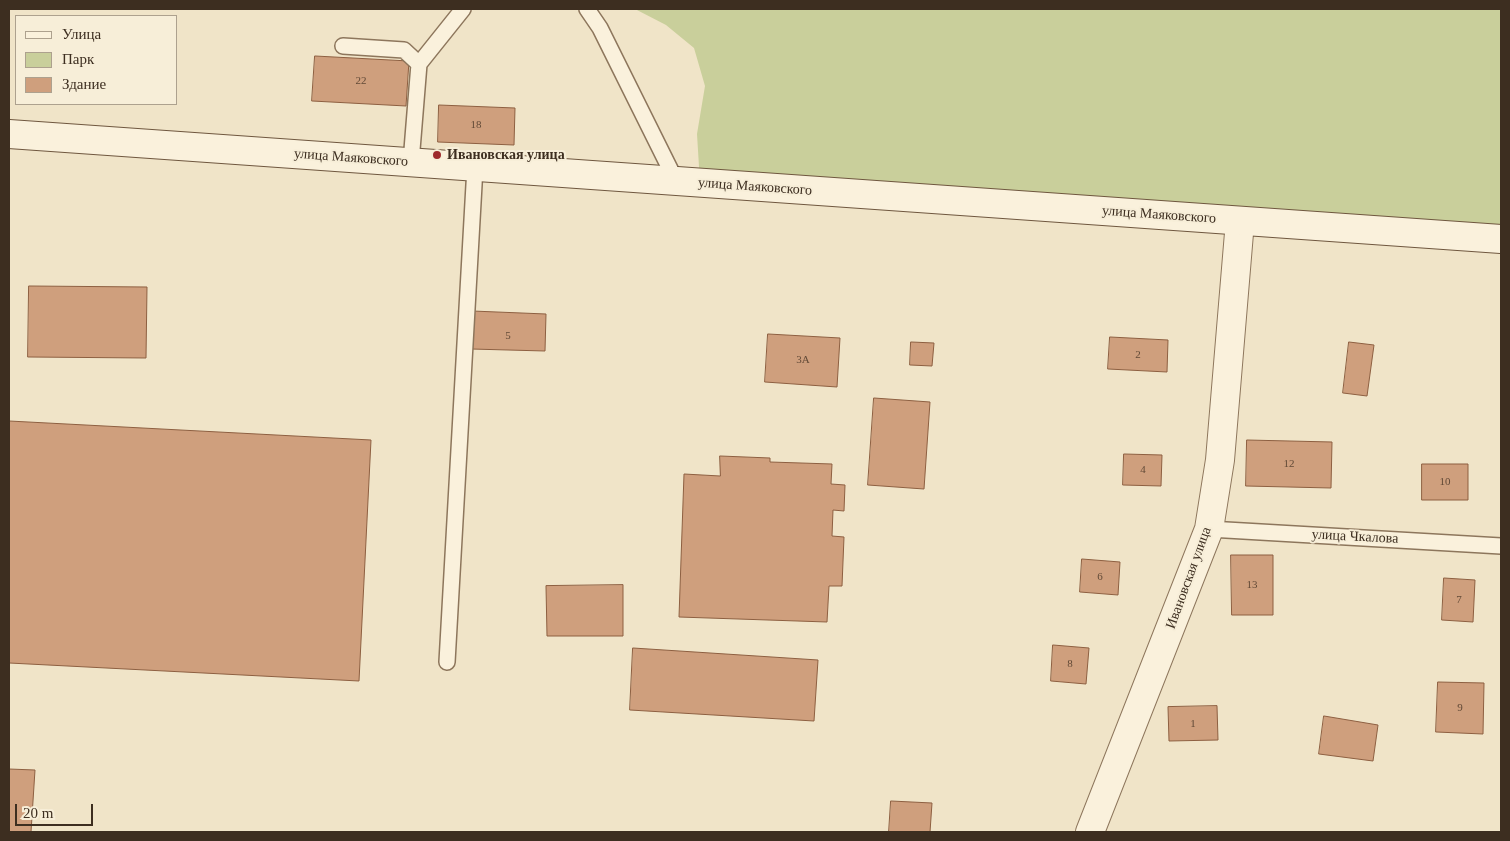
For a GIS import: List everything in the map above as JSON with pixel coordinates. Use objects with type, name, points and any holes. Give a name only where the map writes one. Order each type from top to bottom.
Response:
[{"type":"street","name":"улица Маяковского","points":[[9,134],[1501,239]]},
{"type":"street","name":"Ивановская улица","points":[[1090,832],[1209,529],[1220,460],[1240,221]]},
{"type":"lane","points":[[411,162],[419,64],[463,9]]},
{"type":"lane","points":[[587,9],[600,28],[676,181]]},
{"type":"lane","points":[[343,46],[404,50],[419,64]]},
{"type":"lane","points":[[447,662],[475,167]]},
{"type":"lane","name":"улица Чкалова","points":[[1209,529],[1501,546]]},
{"type":"green space","points":[[635,9],[1501,9],[1501,239],[700,183],[697,134],[705,86],[694,48],[666,25]]},
{"type":"building","points":[[315,56],[409,61],[406,106],[312,101]]},
{"type":"building","points":[[439,105],[515,108],[514,145],[438,142]]},
{"type":"building","points":[[29,286],[147,287],[146,358],[28,357]]},
{"type":"building","points":[[472,311],[546,314],[545,351],[471,349]]},
{"type":"building","points":[[768,334],[840,338],[837,387],[765,382]]},
{"type":"building","points":[[1110,337],[1168,340],[1167,372],[1108,369]]},
{"type":"building","points":[[911,342],[934,343],[932,366],[910,365]]},
{"type":"building","points":[[1349,342],[1374,345],[1367,396],[1343,393]]},
{"type":"building","points":[[874,398],[930,402],[924,489],[868,485]]},
{"type":"building","points":[[9,421],[371,440],[359,681],[9,663]]},
{"type":"building","points":[[1247,440],[1332,442],[1331,488],[1246,486]]},
{"type":"building","points":[[1124,454],[1162,455],[1161,486],[1123,485]]},
{"type":"building","points":[[720,456],[770,458],[770,462],[832,464],[831,484],[845,485],[844,511],[833,510],[832,536],[844,537],[842,586],[829,586],[827,622],[679,617],[684,474],[720,476]]},
{"type":"building","points":[[1422,464],[1468,464],[1468,500],[1422,500]]},
{"type":"building","points":[[1231,555],[1273,555],[1273,615],[1232,615]]},
{"type":"building","points":[[1082,559],[1120,562],[1118,595],[1080,592]]},
{"type":"building","points":[[1444,578],[1475,580],[1473,622],[1442,620]]},
{"type":"building","points":[[623,585],[623,636],[547,636],[546,586]]},
{"type":"building","points":[[1053,645],[1089,648],[1086,684],[1051,681]]},
{"type":"building","points":[[633,648],[818,660],[814,721],[630,710]]},
{"type":"building","points":[[1438,682],[1484,683],[1483,734],[1436,732]]},
{"type":"building","points":[[1217,706],[1218,740],[1169,741],[1168,707]]},
{"type":"building","points":[[1324,716],[1378,725],[1373,761],[1319,754]]},
{"type":"building","points":[[9,769],[35,770],[31,832],[9,832]]},
{"type":"building","points":[[891,801],[932,803],[930,832],[889,832]]},
{"type":"place","name":"Ивановская улица","points":[[437,155]]}]
